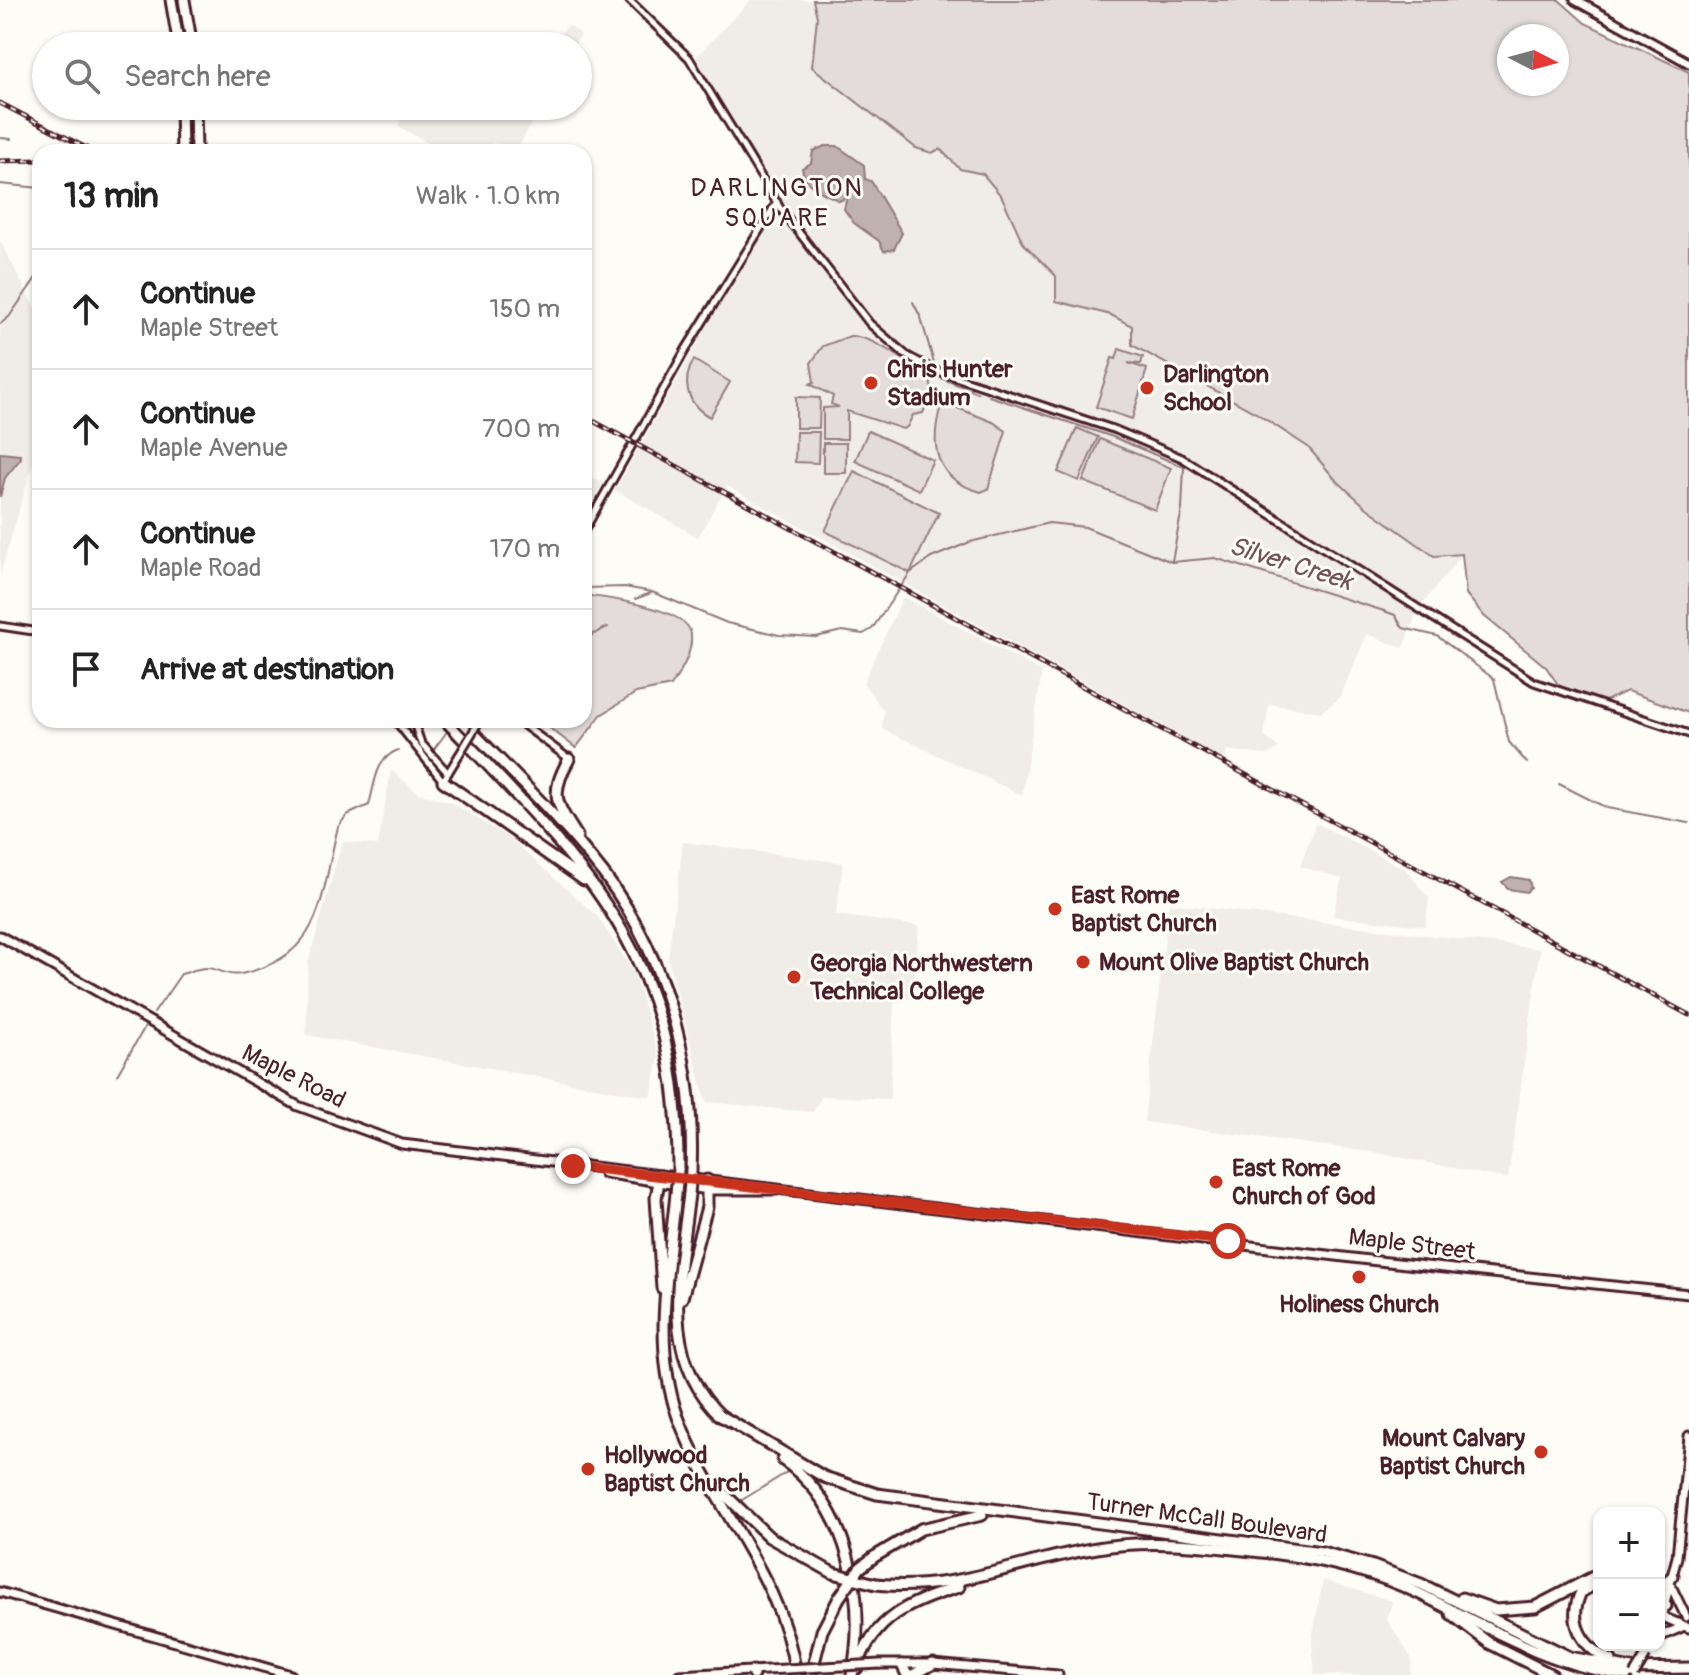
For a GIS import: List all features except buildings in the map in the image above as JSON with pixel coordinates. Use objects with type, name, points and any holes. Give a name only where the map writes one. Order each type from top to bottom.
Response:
[{"type":"highway","points":[[171,0],[177,32]]},
{"type":"highway","points":[[184,0],[190,32]]},
{"type":"highway","points":[[181,120],[182,144]]},
{"type":"highway","points":[[195,120],[196,144]]},
{"type":"highway","points":[[453,728],[566,849],[599,892],[634,947],[657,1006],[675,1089],[683,1182],[676,1329],[695,1388],[718,1414],[803,1476],[815,1489],[834,1521],[843,1541],[855,1592],[857,1634],[853,1675]]},
{"type":"highway","points":[[469,728],[592,859]]},
{"type":"highway","points":[[569,759],[555,784],[557,803],[627,909],[645,944],[670,1006],[689,1096],[691,1119],[664,1317]]},
{"type":"highway","points":[[445,777],[599,892]]},
{"type":"highway","points":[[660,1179],[656,1198],[667,1372],[675,1407],[781,1609],[796,1675]]},
{"type":"highway","points":[[676,1329],[708,1185]]},
{"type":"highway","name":"Turner McCall Boulevard","points":[[718,1414],[807,1468],[858,1489],[1033,1516],[1310,1550],[1373,1566],[1421,1584],[1570,1657],[1631,1673]]},
{"type":"highway","name":"Turner McCall Boulevard","points":[[711,1480],[769,1537],[833,1573],[876,1584],[946,1584],[1096,1548],[1157,1542],[1324,1561],[1377,1576],[1561,1660],[1631,1673],[1689,1668]]},
{"type":"highway","points":[[811,1675],[822,1631],[839,1598],[860,1568],[874,1557],[937,1523],[974,1515],[1033,1516]]},
{"type":"highway","points":[[853,1675],[875,1633],[905,1606],[1017,1568]]},
{"type":"highway","points":[[1421,1584],[1496,1610],[1523,1609],[1546,1604],[1593,1575]]},
{"type":"highway","points":[[1665,1585],[1672,1581]]},
{"type":"highway","points":[[1593,1584],[1586,1587],[1577,1600],[1578,1629],[1594,1653],[1631,1673]]},
{"type":"highway","points":[[1435,1602],[1489,1643],[1552,1675]]},
{"type":"highway","points":[[902,1665],[910,1675],[933,1664]]},
{"type":"main road","points":[[1575,0],[1689,63]]},
{"type":"main road","name":"Maple Road","points":[[0,936],[298,1106],[370,1135],[437,1151],[708,1185],[777,1190]]},
{"type":"main road","name":"Maple Street","points":[[777,1190],[1131,1229],[1369,1260],[1689,1294]]},
{"type":"main road","points":[[1665,1601],[1672,1581],[1689,1436]]},
{"type":"main road","points":[[1672,1581],[1688,1617]]},
{"type":"main road","points":[[0,1592],[291,1675]]},
{"type":"main road","points":[[1665,1614],[1688,1617]]},
{"type":"main road","points":[[1665,1615],[1687,1628]]},
{"type":"main road","points":[[1665,1632],[1687,1628]]},
{"type":"main road","points":[[1631,1673],[1648,1651]]},
{"type":"main road","points":[[679,1675],[933,1664],[1058,1675]]},
{"type":"street","points":[[629,0],[689,58],[777,202],[856,308],[906,355],[934,370],[1116,430],[1182,458],[1534,682],[1689,734]]},
{"type":"street","points":[[592,517],[693,337],[777,202]]},
{"type":"street","points":[[0,626],[32,631]]},
{"type":"street","points":[[402,728],[445,777]]},
{"type":"street","points":[[416,728],[421,743],[445,777]]},
{"type":"street","points":[[445,777],[475,728]]},
{"type":"street","points":[[528,728],[569,759]]},
{"type":"shaded area","name":"Darlington School","points":[[751,0],[1273,0],[1462,554],[1418,610],[1403,648],[1367,634],[1340,697],[1321,712],[1269,704],[1264,736],[1279,748],[1266,755],[1227,750],[1225,760],[727,486],[698,537],[615,490],[733,281],[780,208],[767,177],[696,57]]},
{"type":"shaded area","points":[[813,0],[1559,0],[1585,23],[1689,72],[1689,713],[1627,691],[1599,704],[1559,686],[1546,667],[1484,616],[1466,594],[1462,554],[1434,556],[1367,508],[1335,479],[1308,447],[1256,413],[1132,345],[1132,326],[1111,315],[1056,301],[1056,276],[1023,243],[1002,197],[983,174],[960,169],[940,149],[932,153],[916,148],[812,67],[817,17]]},
{"type":"shaded area","points":[[569,25],[578,32],[562,32]]},
{"type":"shaded area","points":[[401,120],[533,120],[520,144],[430,144],[398,126]]},
{"type":"shaded area","points":[[825,146],[837,146],[864,165],[865,179],[871,181],[902,233],[894,249],[884,251],[879,241],[854,223],[844,209],[847,197],[839,201],[807,181],[802,168],[811,163],[813,151]]},
{"type":"shaded area","points":[[0,241],[32,303],[32,466],[0,575]]},
{"type":"shaded area","name":"Chris Hunter Stadium","points":[[850,336],[880,345],[930,378],[932,391],[923,413],[913,415],[907,427],[903,429],[847,411],[847,439],[823,439],[823,408],[839,407],[831,404],[833,396],[810,384],[814,382],[811,363],[823,346]]},
{"type":"shaded area","points":[[1119,349],[1143,357],[1141,364],[1128,363],[1147,369],[1132,419],[1096,407],[1112,358],[1116,359]]},
{"type":"shaded area","points":[[694,360],[730,382],[710,417],[696,407],[688,393],[688,377]]},
{"type":"shaded area","points":[[796,397],[820,398],[819,428],[796,428]]},
{"type":"shaded area","points":[[942,402],[993,422],[1006,431],[988,489],[981,492],[965,486],[944,469],[936,446]]},
{"type":"shaded area","points":[[1077,428],[1098,437],[1079,481],[1058,472]]},
{"type":"shaded area","points":[[868,431],[933,460],[919,490],[855,461]]},
{"type":"shaded area","points":[[796,432],[819,432],[818,463],[795,462]]},
{"type":"shaded area","points":[[1100,439],[1171,468],[1155,510],[1083,481]]},
{"type":"shaded area","points":[[823,443],[846,443],[846,473],[823,473]]},
{"type":"shaded area","points":[[0,453],[20,455],[21,458],[5,478],[0,497]]},
{"type":"shaded area","points":[[854,471],[939,513],[910,573],[825,531]]},
{"type":"shaded area","points":[[592,477],[603,483],[592,503]]},
{"type":"shaded area","points":[[592,596],[662,611],[686,625],[691,634],[690,648],[686,662],[671,686],[636,693],[601,715],[592,727]]},
{"type":"shaded area","points":[[903,597],[1042,672],[1022,795],[882,729],[884,711],[863,683]]},
{"type":"shaded area","points":[[550,728],[591,728],[576,748]]},
{"type":"shaded area","points":[[391,770],[418,793],[450,802],[508,837],[597,916],[634,973],[659,1057],[651,1097],[306,1035],[308,964],[342,842],[378,845]]},
{"type":"shaded area","points":[[1316,823],[1405,869],[1429,898],[1425,926],[1333,916],[1342,879],[1300,866]]},
{"type":"shaded area","name":"Georgia Northwestern Technical College","points":[[683,842],[843,863],[836,915],[919,926],[913,997],[894,1003],[890,1099],[822,1096],[813,1112],[706,1102],[668,958]]},
{"type":"shaded area","points":[[1511,877],[1529,880],[1531,888],[1526,892],[1509,889],[1502,882]]},
{"type":"shaded area","points":[[1169,903],[1540,949],[1508,1179],[1379,1153],[1144,1122]]},
{"type":"shaded area","points":[[1323,1580],[1392,1601],[1387,1620],[1412,1659],[1410,1675],[1315,1675],[1312,1640]]},
{"type":"waterway","points":[[0,138],[11,139]]},
{"type":"waterway","points":[[0,184],[32,187]]},
{"type":"waterway","name":"Silver Creek","points":[[0,324],[9,317],[32,284]]},
{"type":"waterway","points":[[913,302],[934,363]]},
{"type":"waterway","points":[[926,372],[978,393]]},
{"type":"waterway","points":[[989,396],[1113,437],[1184,467],[1182,509],[1172,561]]},
{"type":"waterway","name":"Silver Creek","points":[[592,588],[625,587],[652,592],[727,623],[779,635],[816,637],[842,631],[863,634],[872,629],[910,573],[931,558],[970,542],[1049,523],[1085,527],[1172,562],[1215,558],[1384,611],[1395,615],[1403,628],[1437,636],[1494,679],[1509,742],[1527,763]]},
{"type":"waterway","points":[[635,599],[651,593]]},
{"type":"waterway","points":[[592,635],[608,627]]},
{"type":"waterway","points":[[434,749],[446,733]]},
{"type":"waterway","points":[[154,1013],[181,974],[206,968],[241,974],[269,965],[289,953],[304,938],[322,899],[338,827],[347,815],[369,805],[380,766],[398,750]]},
{"type":"waterway","name":"Silver Creek","points":[[1559,784],[1607,808],[1689,823]]},
{"type":"waterway","points":[[117,1075],[146,1025]]},
{"type":"waterway","points":[[742,1500],[789,1471]]},
{"type":"railway","points":[[0,103],[32,120]]},
{"type":"railway","points":[[33,120],[79,144]]},
{"type":"railway","points":[[0,161],[32,160]]},
{"type":"railway","points":[[592,420],[1689,1015]]},
{"type":"place","name":"Chris Hunter Stadium","points":[[871,383]]},
{"type":"place","name":"Darlington School","points":[[1147,388]]},
{"type":"place","name":"East Rome Baptist Church","points":[[1055,909]]},
{"type":"place","name":"Mount Olive Baptist Church","points":[[1083,962]]},
{"type":"place","name":"Georgia Northwestern Technical College","points":[[794,977]]},
{"type":"place","name":"East Rome Church of God","points":[[1216,1182]]},
{"type":"place","name":"Holiness Church","points":[[1359,1277]]},
{"type":"place","name":"Mount Calvary Baptist Church","points":[[1541,1452]]},
{"type":"place","name":"Hollywood Baptist Church","points":[[588,1469]]},
{"type":"district","name":"DARLINGTON SQUARE","points":[[777,202]]},
{"type":"route","points":[[573,1166],[1228,1241]]}]
